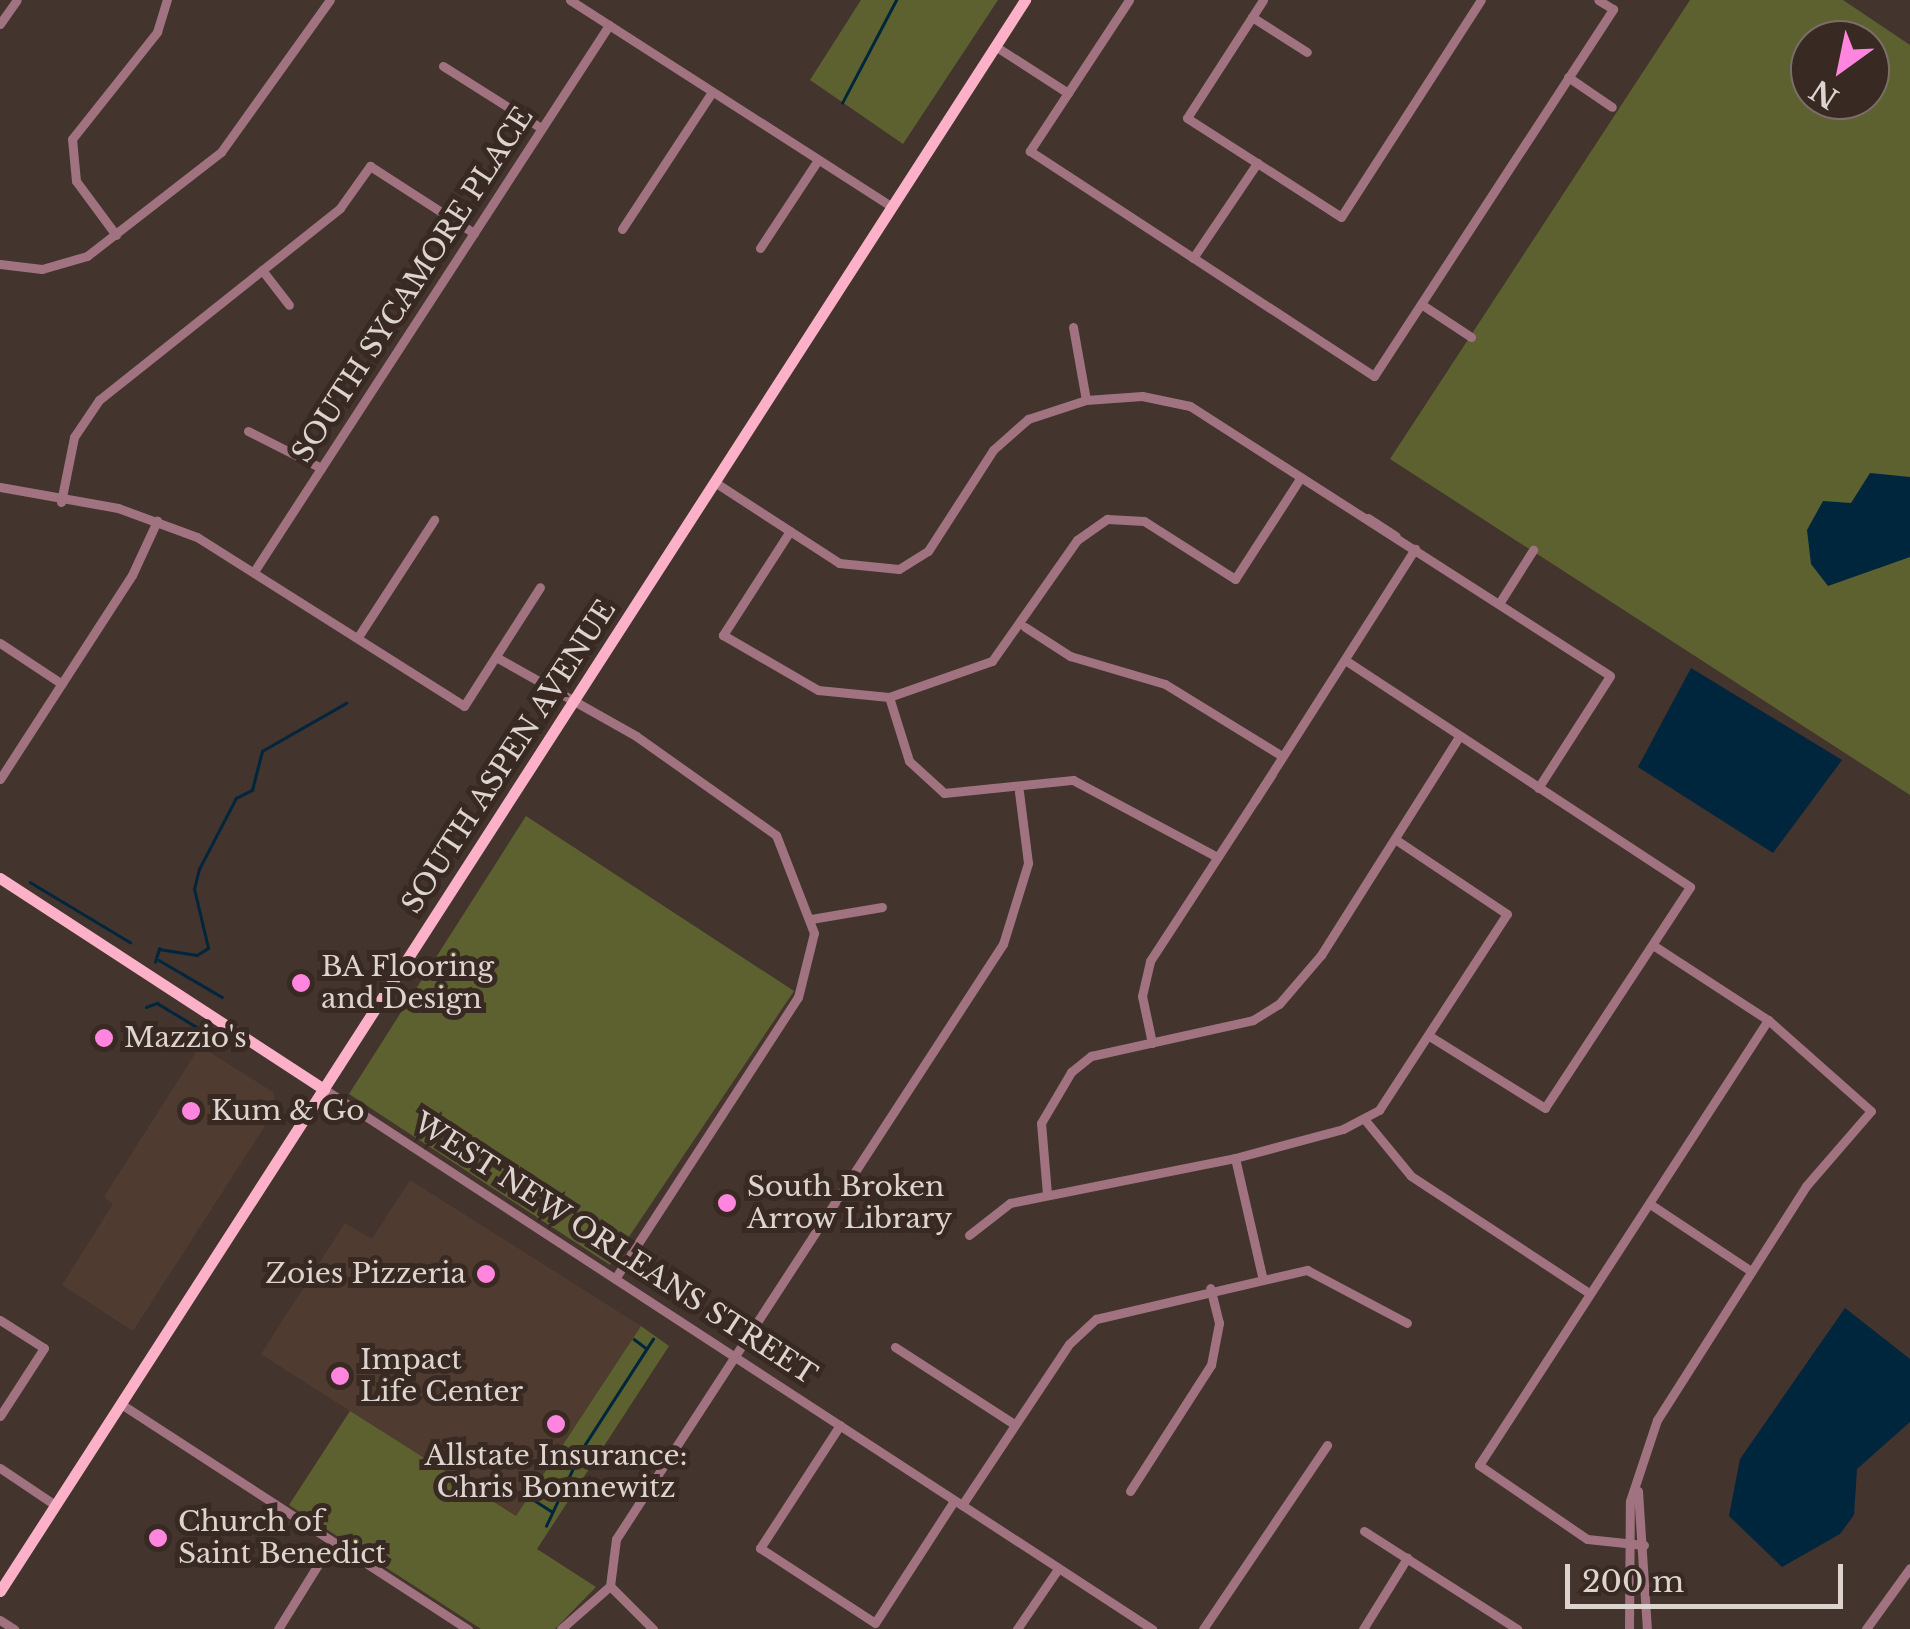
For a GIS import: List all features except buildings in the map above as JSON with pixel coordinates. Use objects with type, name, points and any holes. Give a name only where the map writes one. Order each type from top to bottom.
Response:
[{"type":"main road","name":"SOUTH ASPEN AVENUE","points":[[0,1591],[1024,0]]},
{"type":"main road","name":"WEST NEW ORLEANS STREET","points":[[0,878],[324,1089]]},
{"type":"street","points":[[0,24],[16,0]]},
{"type":"street","points":[[116,234],[76,181],[72,140],[157,32],[168,0]]},
{"type":"street","points":[[0,266],[66,265],[116,234],[238,134],[330,0]]},
{"type":"street","points":[[570,0],[892,207]]},
{"type":"street","points":[[1128,0],[1030,151],[1374,376],[1612,9],[1598,0]]},
{"type":"street","points":[[1263,0],[1187,118],[1341,217],[1481,0]]},
{"type":"street","points":[[1252,16],[1307,52]]},
{"type":"street","name":"SOUTH SYCAMORE PLACE","points":[[255,570],[609,25]]},
{"type":"street","points":[[995,46],[1068,94]]},
{"type":"street","points":[[444,66],[541,128]]},
{"type":"street","points":[[1568,77],[1612,107]]},
{"type":"street","points":[[622,229],[712,92]]},
{"type":"street","points":[[760,248],[818,160]]},
{"type":"street","points":[[1193,258],[1256,162]]},
{"type":"street","points":[[60,502],[69,452],[92,407],[340,208],[370,166],[474,233]]},
{"type":"street","points":[[262,270],[290,305]]},
{"type":"street","points":[[1421,304],[1471,337]]},
{"type":"street","points":[[1074,328],[1086,400]]},
{"type":"street","points":[[716,483],[839,564],[898,568],[928,551],[992,450],[1028,419],[1086,400],[1142,396],[1190,406],[1610,676],[1538,788]]},
{"type":"street","points":[[248,431],[321,468]]},
{"type":"street","points":[[790,531],[723,635],[818,690],[889,696],[992,661],[1025,626],[1076,540],[1107,519],[1144,521],[1235,580],[1302,477]]},
{"type":"street","points":[[0,487],[157,521],[255,570],[464,706],[540,587]]},
{"type":"street","points":[[358,638],[434,520]]},
{"type":"street","points":[[0,779],[62,684],[157,521]]},
{"type":"street","points":[[1152,1043],[1142,996],[1150,961],[1415,548]]},
{"type":"street","points":[[1500,602],[1533,550]]},
{"type":"street","points":[[1025,626],[1070,656],[1166,684],[1282,756]]},
{"type":"street","points":[[0,644],[62,684]]},
{"type":"street","points":[[496,657],[574,702],[776,835],[811,918],[812,964],[615,1279]]},
{"type":"street","points":[[1345,660],[1690,887],[1545,1108],[1431,1037]]},
{"type":"street","points":[[889,696],[910,761],[944,793],[1019,792],[1073,780],[1217,858]]},
{"type":"street","points":[[1047,1194],[1041,1124],[1052,1099],[1092,1056],[1253,1020],[1280,1004],[1395,840],[1459,737]]},
{"type":"street","points":[[561,1629],[610,1586],[616,1539],[1014,923],[1028,863],[1019,792]]},
{"type":"street","points":[[969,1235],[993,1210],[1047,1194],[1235,1158],[1365,1120],[1431,1037],[1507,914],[1395,840]]},
{"type":"street","points":[[811,918],[882,908]]},
{"type":"street","points":[[1629,1629],[1626,1544],[1638,1490],[1671,1392],[1750,1271],[1871,1111],[1768,1020],[1654,945]]},
{"type":"street","points":[[1644,1544],[1587,1539],[1480,1465],[1589,1293],[1653,1206],[1768,1020]]},
{"type":"street","name":"WEST NEW ORLEANS STREET","points":[[324,1089],[1152,1629]]},
{"type":"street","points":[[1365,1120],[1411,1176],[1589,1293]]},
{"type":"street","points":[[1235,1158],[1262,1276]]},
{"type":"street","points":[[1653,1206],[1750,1271]]},
{"type":"street","points":[[840,1425],[760,1548],[875,1623],[1014,1424],[1096,1319],[1262,1276],[1331,1275],[1407,1323]]},
{"type":"street","points":[[1130,1491],[1211,1366],[1219,1323],[1210,1288]]},
{"type":"street","points":[[0,1320],[44,1348],[0,1416]]},
{"type":"street","points":[[894,1347],[1014,1424]]},
{"type":"street","points":[[121,1404],[468,1629]]},
{"type":"street","points":[[1203,1629],[1327,1445]]},
{"type":"street","points":[[0,1468],[56,1505]]},
{"type":"street","points":[[1638,1490],[1647,1629]]},
{"type":"street","points":[[1364,1531],[1517,1629]]},
{"type":"street","points":[[278,1629],[332,1542]]},
{"type":"street","points":[[1363,1629],[1407,1558]]},
{"type":"street","points":[[1017,1629],[1058,1568]]},
{"type":"street","points":[[1866,1629],[1910,1568]]},
{"type":"street","points":[[610,1586],[653,1629]]},
{"type":"street","points":[[0,1620],[14,1629]]},
{"type":"shaded area","points":[[200,1046],[273,1092],[277,1107],[133,1331],[62,1285],[113,1204],[104,1197]]},
{"type":"shaded area","points":[[410,1180],[641,1326],[515,1517],[261,1354],[345,1223],[372,1239]]},
{"type":"green space","points":[[861,0],[998,0],[903,144],[810,80]]},
{"type":"green space","points":[[1690,0],[1843,0],[1873,20],[1790,20],[1790,120],[1890,120],[1890,32],[1910,45],[1910,795],[1390,459]]},
{"type":"green space","points":[[526,816],[794,991],[610,1265],[349,1094]]},
{"type":"green space","points":[[641,1326],[669,1346],[537,1549],[596,1587],[555,1629],[481,1629],[289,1505],[350,1411],[516,1516]]},
{"type":"water","points":[[1870,473],[1910,477],[1910,557],[1828,586],[1811,564],[1807,530],[1823,501],[1851,503]]},
{"type":"water","points":[[1691,668],[1842,760],[1773,853],[1638,767]]},
{"type":"water","points":[[1845,1308],[1910,1359],[1910,1422],[1857,1469],[1854,1515],[1840,1534],[1782,1567],[1729,1516],[1740,1459]]},
{"type":"waterway","points":[[842,103],[896,0]]},
{"type":"waterway","points":[[155,962],[159,949],[197,955],[208,948],[194,889],[199,869],[236,798],[252,790],[262,751],[346,703]]},
{"type":"waterway","points":[[30,882],[130,942]]},
{"type":"waterway","points":[[159,960],[222,997]]},
{"type":"waterway","points":[[146,1007],[157,1003],[215,1038]]},
{"type":"waterway","points":[[634,1339],[646,1348]]},
{"type":"waterway","points":[[546,1526],[582,1449],[653,1339]]},
{"type":"waterway","points":[[531,1498],[551,1511]]},
{"type":"place","name":"BA Flooring and Design","points":[[301,983]]},
{"type":"place","name":"Mazzio's","points":[[104,1038]]},
{"type":"place","name":"Kum & Go","points":[[191,1111]]},
{"type":"place","name":"South Broken Arrow Library","points":[[727,1203]]},
{"type":"place","name":"Zoies Pizzeria","points":[[486,1274]]},
{"type":"place","name":"Impact Life Center","points":[[340,1376]]},
{"type":"place","name":"Allstate Insurance: Chris Bonnewitz","points":[[556,1424]]},
{"type":"place","name":"Church of Saint Benedict","points":[[158,1538]]}]
